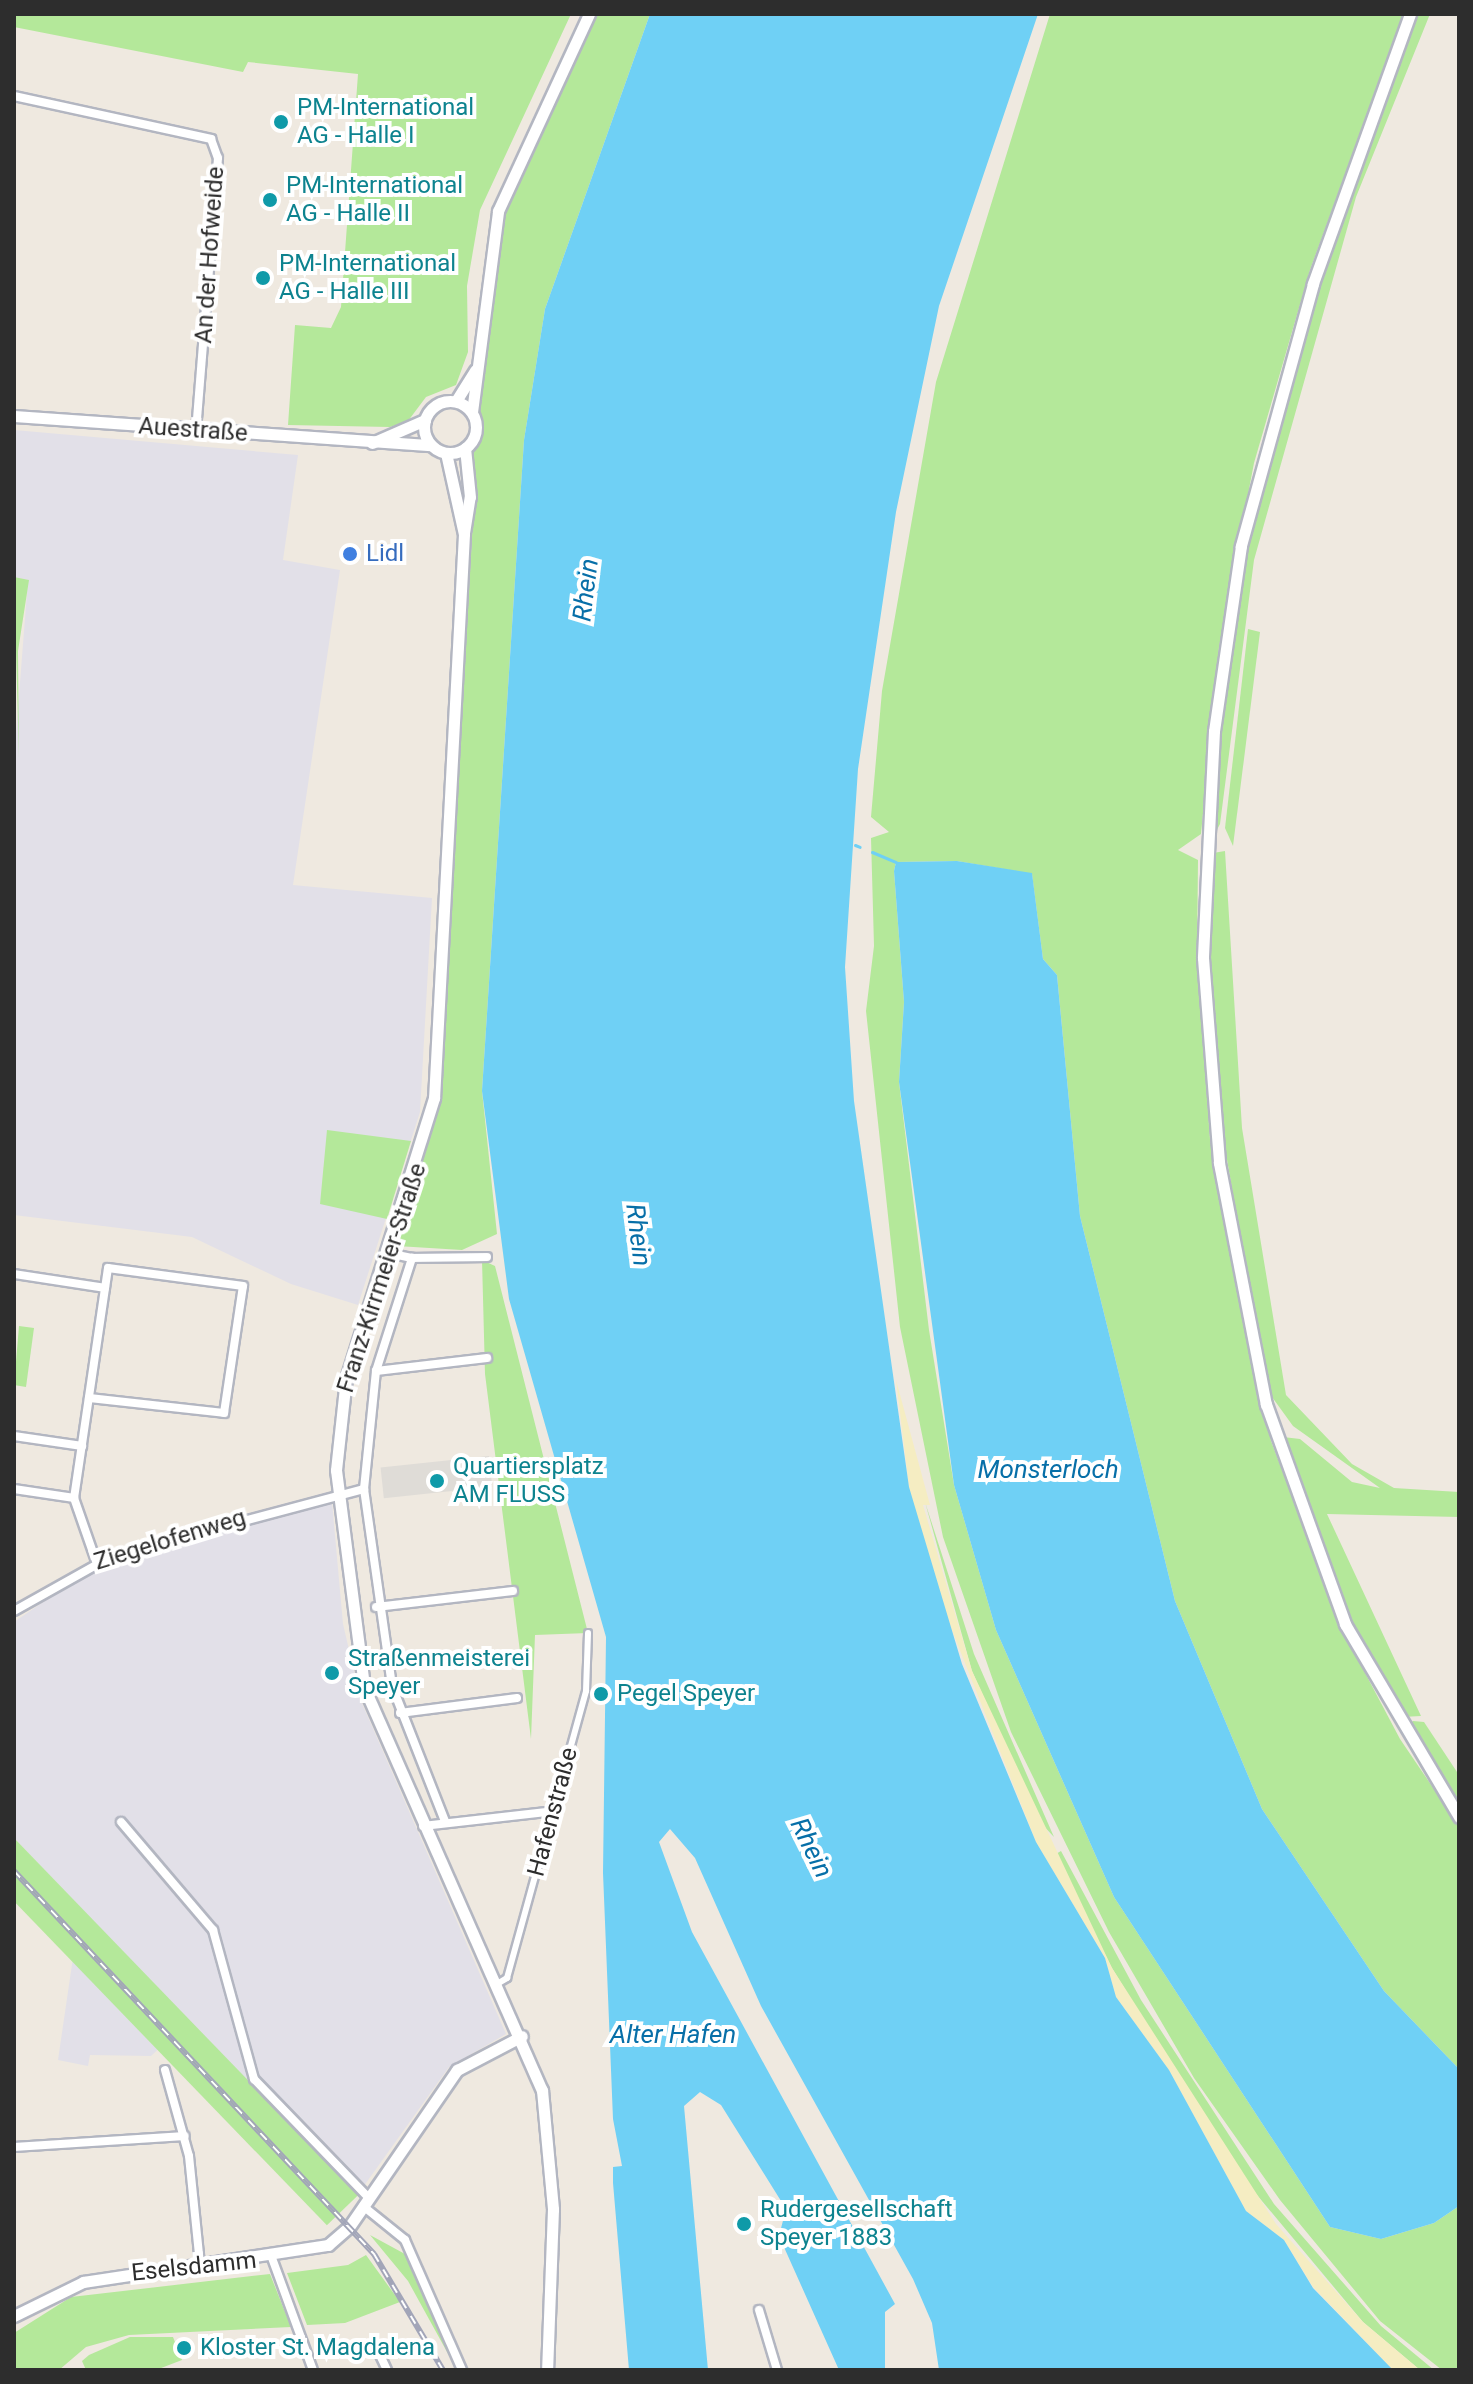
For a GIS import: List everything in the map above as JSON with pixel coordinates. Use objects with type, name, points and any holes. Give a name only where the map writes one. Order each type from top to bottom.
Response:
[{"type":"street","name":"Franz-Kirrmeier-Straße","points":[[522,2036],[423,1826],[364,1687],[337,1493],[346,1378],[388,1253],[434,1098],[464,534],[470,497],[465,448],[476,429],[472,412],[498,211],[589,14]]},
{"type":"street","points":[[1410,14],[1313,284],[1241,546],[1211,756],[1203,958],[1219,1163],[1266,1404],[1345,1624],[1459,1817]]},
{"type":"street","name":"An der Hofweide","points":[[14,96],[178,126],[211,139],[218,158],[196,431]]},
{"type":"street","name":"Franz-Kirrmeier-Straße","points":[[425,420],[438,403],[456,401],[478,363]]},
{"type":"street","points":[[456,401],[472,412]]},
{"type":"street","name":"Auestraße","points":[[14,416],[371,444],[431,445]]},
{"type":"street","points":[[425,420],[431,445],[446,453],[465,448]]},
{"type":"street","name":"Auestraße","points":[[371,444],[425,420]]},
{"type":"street","name":"Franz-Kirrmeier-Straße","points":[[446,453],[464,534]]},
{"type":"street","points":[[388,1253],[412,1258],[487,1257]]},
{"type":"street","points":[[412,1258],[376,1371],[364,1489],[376,1607],[400,1713],[445,1821]]},
{"type":"street","points":[[89,1398],[224,1413],[246,1290],[108,1268],[74,1498],[96,1561]]},
{"type":"street","points":[[14,1274],[105,1288]]},
{"type":"street","points":[[376,1371],[487,1358]]},
{"type":"street","points":[[14,1436],[82,1446]]},
{"type":"street","points":[[14,1489],[74,1498]]},
{"type":"street","name":"Ziegelofenweg","points":[[14,1611],[96,1561],[337,1493],[364,1489]]},
{"type":"street","points":[[376,1607],[513,1591]]},
{"type":"street","name":"Hafenstraße","points":[[497,1984],[507,1978],[555,1811],[586,1691],[588,1633]]},
{"type":"street","points":[[400,1713],[517,1698]]},
{"type":"street","points":[[423,1826],[445,1821],[555,1811]]},
{"type":"street","points":[[121,1822],[213,1930],[254,2079],[412,2252],[462,2370]]},
{"type":"street","points":[[522,2036],[542,2090],[551,2166],[547,2370]]},
{"type":"street","name":"Eselsdamm","points":[[14,2316],[83,2282],[272,2258],[328,2245],[366,2202],[457,2070],[522,2036]]},
{"type":"street","points":[[165,2070],[185,2136],[200,2265]]},
{"type":"street","points":[[14,2147],[185,2136]]},
{"type":"street","points":[[272,2258],[313,2370]]},
{"type":"street","points":[[759,2310],[777,2370]]},
{"type":"street","points":[[380,2355],[387,2370]]},
{"type":"shaded area","points":[[14,430],[298,455],[283,560],[340,570],[293,885],[432,898],[420,1112],[358,1305],[291,1284],[192,1237],[14,1215],[14,759],[28,580],[14,577]]},
{"type":"shaded area","name":"Quartiersplatz AM FLUSS","points":[[489,1456],[492,1487],[384,1498],[381,1467]]},
{"type":"shaded area","points":[[332,1502],[343,1624],[361,1701],[506,2034],[449,2067],[356,2197],[14,1838],[14,1622],[90,1570]]},
{"type":"shaded area","points":[[75,1944],[168,2040],[151,2056],[90,2055],[88,2066],[58,2060]]},
{"type":"green space","points":[[14,14],[571,14],[480,210],[467,286],[468,352],[456,385],[426,397],[408,421],[390,427],[288,425],[295,325],[331,328],[341,307],[358,74],[248,62],[243,72],[14,27]]},
{"type":"green space","points":[[592,14],[650,14],[545,309],[524,440],[482,1091],[497,1234],[462,1250],[397,1246],[441,1095],[473,518],[467,456],[483,434],[477,404],[501,215]]},
{"type":"green space","points":[[1050,14],[1404,14],[1310,270],[1254,463],[1219,647],[1201,834],[1178,850],[1198,860],[1197,958],[1210,1139],[1271,1441],[1345,1635],[1400,1739],[1459,1826],[1459,2069],[1384,1991],[1262,1809],[1175,1601],[1080,1216],[1057,975],[1043,959],[1032,874],[957,861],[896,862],[894,871],[904,1002],[899,1082],[929,1330],[954,1485],[996,1630],[1114,1897],[1330,2227],[1381,2239],[1434,2223],[1459,2206],[1459,2370],[1442,2370],[1380,2321],[1280,2200],[1194,2078],[1109,1932],[1011,1732],[943,1537],[900,1327],[866,1011],[874,946],[871,838],[889,832],[871,817],[882,691],[936,382]]},
{"type":"green space","points":[[1414,14],[1430,14],[1356,197],[1254,560],[1220,824],[1211,841],[1230,634],[1257,500],[1329,246]]},
{"type":"green space","points":[[14,577],[29,580],[18,651],[19,759]]},
{"type":"green space","points":[[1248,629],[1260,632],[1233,846],[1225,828]]},
{"type":"green space","points":[[1225,851],[1242,1128],[1286,1395],[1352,1464],[1394,1488],[1459,1492],[1459,1517],[1327,1514],[1421,1716],[1402,1717],[1350,1619],[1283,1437],[1300,1439],[1352,1482],[1380,1488],[1293,1426],[1272,1397],[1262,1359],[1216,1097],[1208,950],[1213,853]]},
{"type":"green space","points":[[327,1130],[411,1141],[387,1219],[320,1204]]},
{"type":"green space","points":[[482,1260],[495,1266],[588,1633],[535,1635],[531,1739],[485,1374]]},
{"type":"green space","points":[[19,1326],[34,1328],[26,1387],[14,1385]]},
{"type":"green space","points":[[925,1502],[974,1654],[1054,1837],[1039,1821],[972,1671]]},
{"type":"green space","points":[[1413,1721],[1424,1722],[1459,1775],[1459,1806],[1407,1727]]},
{"type":"green space","points":[[14,1838],[359,2195],[327,2225],[14,1901]]},
{"type":"green space","points":[[1061,1851],[1141,2000],[1274,2204],[1381,2326],[1434,2370],[1420,2370],[1363,2322],[1232,2165],[1112,1968],[1054,1855]]},
{"type":"green space","points":[[370,2235],[405,2254],[457,2370],[408,2281]]},
{"type":"green space","points":[[366,2255],[400,2302],[345,2323],[307,2325],[287,2273],[348,2265]]},
{"type":"green space","points":[[270,2274],[291,2327],[129,2335],[86,2347],[59,2370],[14,2370],[14,2333],[71,2297]]},
{"type":"green space","points":[[130,2337],[173,2337],[182,2360],[156,2370],[86,2370],[82,2361],[89,2355]]},
{"type":"sand","points":[[896,1380],[930,1505],[923,1505],[972,1671],[1112,1968],[1276,2224],[1363,2322],[1420,2370],[1393,2370],[1313,2287],[1284,2240],[1246,2211],[1169,2070],[1116,1997],[1105,1958],[1036,1842],[936,1590],[909,1487]]},
{"type":"water","points":[[650,14],[1038,14],[939,306],[896,512],[858,769],[845,967],[854,1101],[909,1487],[962,1664],[1036,1842],[1105,1958],[1116,1997],[1169,2070],[1246,2211],[1284,2240],[1313,2288],[1393,2370],[939,2370],[932,2323],[913,2279],[761,2006],[695,1858],[670,1829],[659,1842],[692,1932],[895,2304],[885,2312],[885,2370],[839,2370],[779,2236],[786,2209],[721,2105],[700,2092],[684,2106],[708,2370],[629,2370],[613,2183],[613,2167],[622,2166],[613,2119],[603,1873],[606,1637],[509,1299],[482,1091],[524,440],[545,309]]},
{"type":"water","name":"Monsterloch","points":[[957,861],[1032,873],[1043,959],[1057,975],[1080,1216],[1175,1601],[1262,1809],[1384,1991],[1459,2069],[1459,2206],[1434,2223],[1381,2239],[1330,2227],[1114,1897],[996,1630],[954,1485],[899,1082],[904,1002],[894,871],[896,862]]},
{"type":"waterway","points":[[855,845],[860,847]]},
{"type":"waterway","points":[[872,852],[896,862]]},
{"type":"railway","points":[[14,1871],[374,2254],[443,2370]]},
{"type":"place","name":"PM-International AG - Halle I","points":[[281,122]]},
{"type":"place","name":"PM-International AG - Halle II","points":[[270,200]]},
{"type":"place","name":"PM-International AG - Halle III","points":[[263,278]]},
{"type":"place","name":"Lidl","points":[[350,554]]},
{"type":"place","name":"Quartiersplatz AM FLUSS","points":[[437,1481]]},
{"type":"place","name":"Straßenmeisterei Speyer","points":[[332,1673]]},
{"type":"place","name":"Pegel Speyer","points":[[601,1694]]},
{"type":"place","name":"Rudergesellschaft Speyer 1883","points":[[744,2224]]},
{"type":"place","name":"Kloster St. Magdalena","points":[[184,2348]]},
{"type":"water label","name":"Rhein","points":[[586,590]]},
{"type":"water label","name":"Rhein","points":[[638,1235]]},
{"type":"water label","name":"Rhein","points":[[811,1848]]},
{"type":"water label","name":"Alter Hafen","points":[[673,2035]]}]
